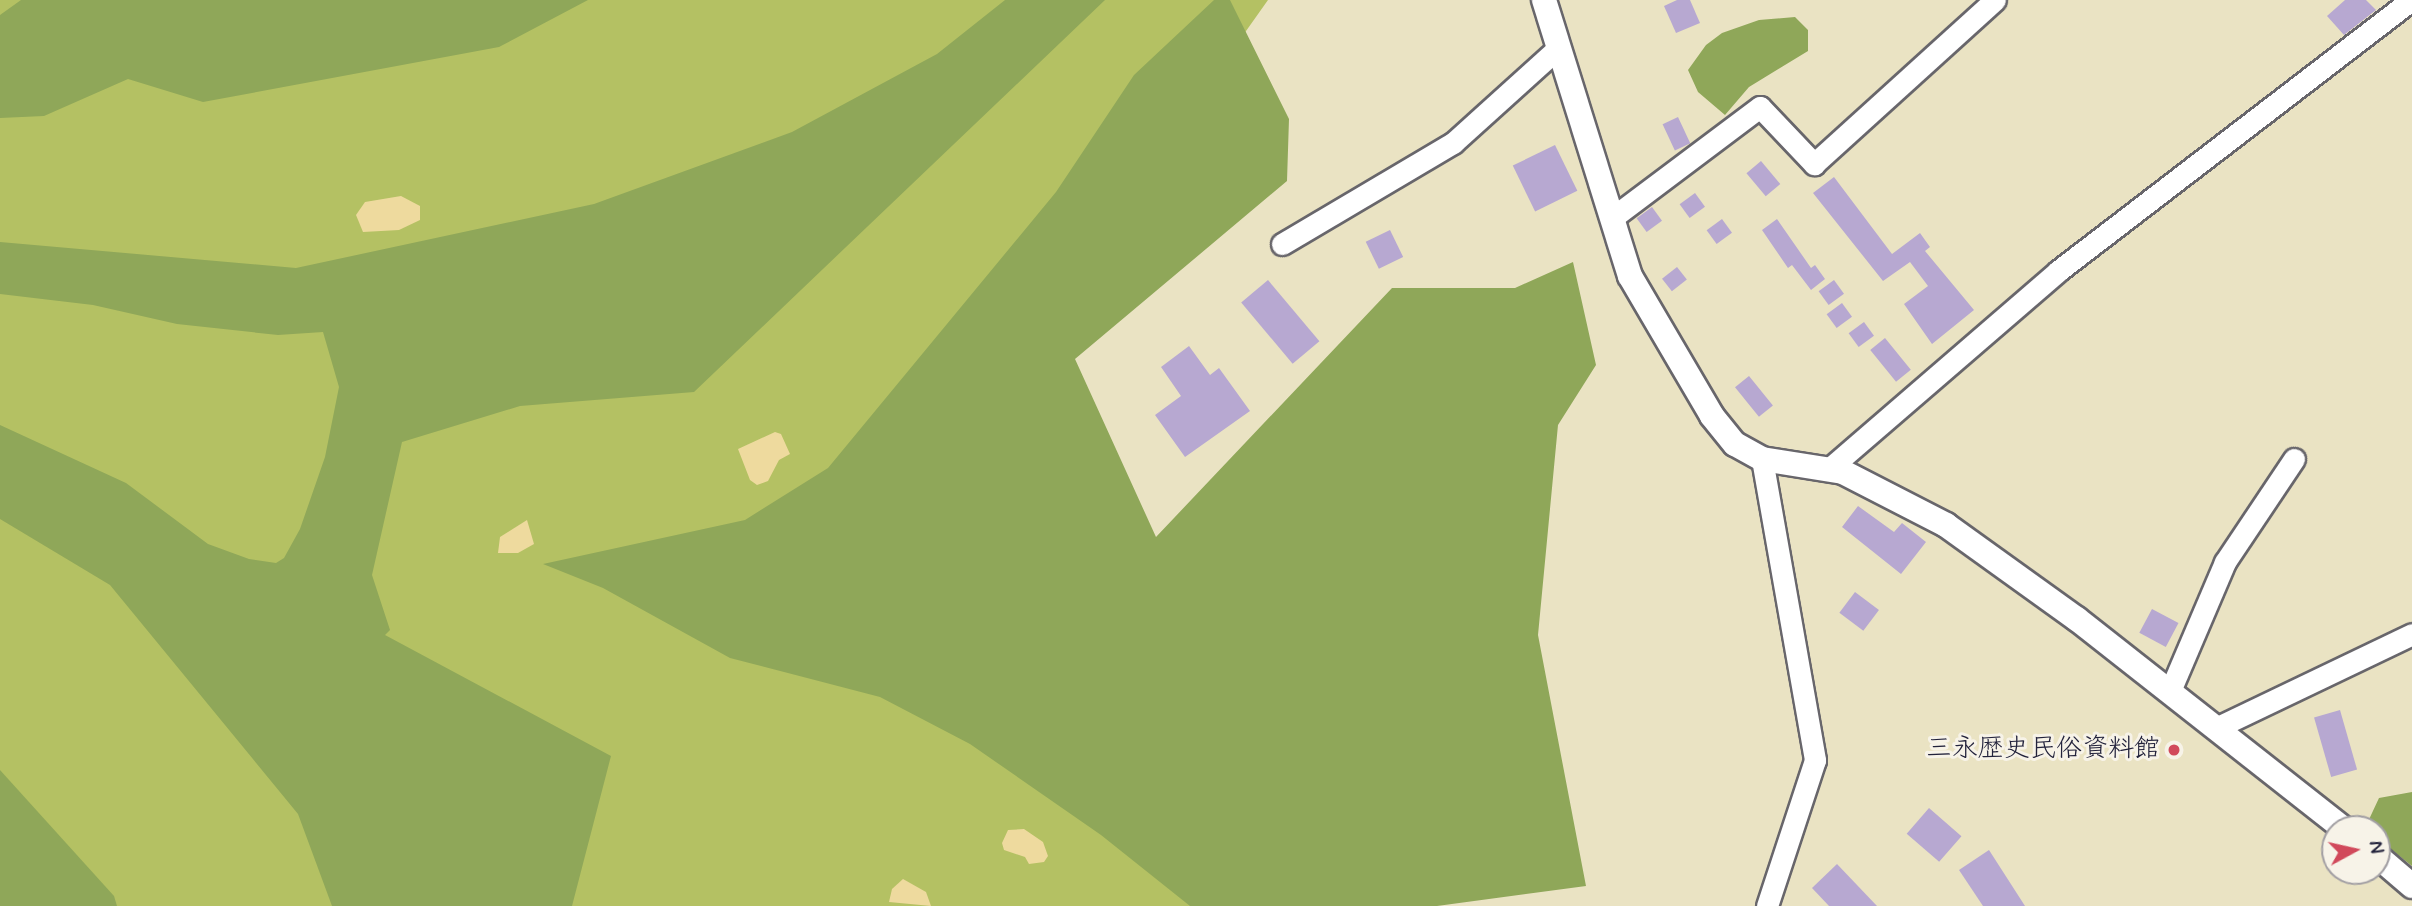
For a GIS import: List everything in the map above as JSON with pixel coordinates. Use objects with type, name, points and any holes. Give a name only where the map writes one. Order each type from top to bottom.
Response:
[{"type":"street","points":[[1544,0],[1630,276],[1712,416],[1735,444],[1762,459],[1830,468],[1945,525],[2170,691],[2326,815]]},
{"type":"street","points":[[1612,218],[1759,107],[1814,164],[1995,0]]},
{"type":"street","points":[[1830,468],[2058,271],[2412,0]]},
{"type":"street","points":[[1283,244],[1453,143],[1558,48]]},
{"type":"street","points":[[1762,459],[1815,760],[1767,906]]},
{"type":"street","points":[[2170,691],[2225,562],[2294,459]]},
{"type":"street","points":[[2216,728],[2412,634]]},
{"type":"street","points":[[2391,868],[2412,886]]},
{"type":"green space","points":[[0,0],[1268,0],[859,577],[1315,906],[0,906]]},
{"type":"green space","points":[[21,0],[588,0],[499,47],[203,102],[128,79],[44,116],[0,118],[0,15]]},
{"type":"green space","points":[[1005,0],[1105,0],[694,392],[520,406],[402,442],[372,575],[390,630],[385,635],[611,756],[572,906],[332,906],[298,814],[110,585],[0,519],[0,425],[126,483],[208,544],[249,559],[276,563],[284,558],[300,529],[325,457],[339,387],[323,332],[278,335],[177,324],[93,305],[0,294],[0,242],[296,268],[594,204],[792,132],[937,54]]},
{"type":"green space","points":[[1214,0],[1230,0],[1289,119],[1287,181],[1075,359],[1156,537],[1392,288],[1515,288],[1573,262],[1596,365],[1558,425],[1538,635],[1586,886],[1437,906],[1190,906],[1101,835],[970,744],[880,697],[730,658],[603,588],[543,564],[745,520],[828,468],[1056,192],[1134,75]]},
{"type":"green space","points":[[1795,17],[1808,30],[1808,51],[1749,87],[1725,115],[1698,92],[1688,70],[1706,45],[1722,33],[1759,20]]},
{"type":"green space","points":[[0,770],[114,896],[117,906],[0,906]]},
{"type":"green space","points":[[2412,792],[2412,866],[2391,849],[2391,815],[2371,815],[2379,798]]},
{"type":"sand","points":[[401,196],[420,206],[420,220],[399,230],[363,232],[356,215],[365,202]]},
{"type":"sand","points":[[775,432],[781,434],[790,454],[779,460],[768,481],[757,485],[750,480],[738,449]]},
{"type":"sand","points":[[527,520],[534,544],[518,553],[498,553],[500,537]]},
{"type":"sand","points":[[1024,829],[1043,842],[1048,856],[1044,862],[1029,864],[1025,857],[1004,850],[1002,843],[1008,830]]},
{"type":"sand","points":[[903,879],[926,892],[931,906],[889,902],[892,889]]},
{"type":"building","points":[[1677,0],[1690,0],[1700,23],[1676,33],[1664,6]]},
{"type":"building","points":[[2345,0],[2366,0],[2376,10],[2344,35],[2327,16]]},
{"type":"building","points":[[1678,117],[1690,143],[1675,150],[1663,124]]},
{"type":"building","points":[[1555,145],[1577,191],[1535,211],[1513,166]]},
{"type":"building","points":[[1761,161],[1780,184],[1766,196],[1746,173]]},
{"type":"building","points":[[1834,177],[1892,254],[1920,233],[1930,247],[1925,251],[1974,310],[1932,344],[1904,304],[1928,286],[1910,262],[1883,281],[1813,193]]},
{"type":"building","points":[[1695,193],[1705,207],[1690,218],[1680,204]]},
{"type":"building","points":[[1652,207],[1662,221],[1647,232],[1637,218]]},
{"type":"building","points":[[1722,219],[1732,233],[1717,244],[1707,230]]},
{"type":"building","points":[[1777,219],[1811,268],[1815,265],[1825,279],[1811,290],[1792,265],[1788,268],[1762,230]]},
{"type":"building","points":[[1390,230],[1403,257],[1379,269],[1366,242]]},
{"type":"building","points":[[1677,267],[1687,280],[1672,291],[1662,279]]},
{"type":"building","points":[[1268,280],[1319,341],[1293,364],[1241,302]]},
{"type":"building","points":[[1834,280],[1844,294],[1829,305],[1819,291]]},
{"type":"building","points":[[1842,303],[1852,317],[1837,328],[1827,314]]},
{"type":"building","points":[[1864,322],[1874,336],[1859,347],[1849,333]]},
{"type":"building","points":[[1885,338],[1911,370],[1896,382],[1870,350]]},
{"type":"building","points":[[1189,346],[1210,375],[1219,368],[1250,411],[1185,457],[1155,415],[1181,396],[1161,367]]},
{"type":"building","points":[[1749,376],[1773,406],[1759,417],[1735,387]]},
{"type":"building","points":[[1858,506],[1894,532],[1902,523],[1926,542],[1901,574],[1842,527]]},
{"type":"building","points":[[1855,592],[1879,610],[1863,631],[1839,613]]},
{"type":"building","points":[[2152,609],[2178,623],[2166,647],[2139,633]]},
{"type":"building","points":[[2340,710],[2357,770],[2331,777],[2314,717]]},
{"type":"building","points":[[1929,808],[1961,836],[1939,862],[1907,834]]},
{"type":"building","points":[[1989,850],[2025,906],[1983,906],[1959,870]]},
{"type":"building","points":[[1837,864],[1877,906],[1829,906],[1812,888]]},
{"type":"place","name":"三永歴史民俗資料館","points":[[2174,750]]}]
